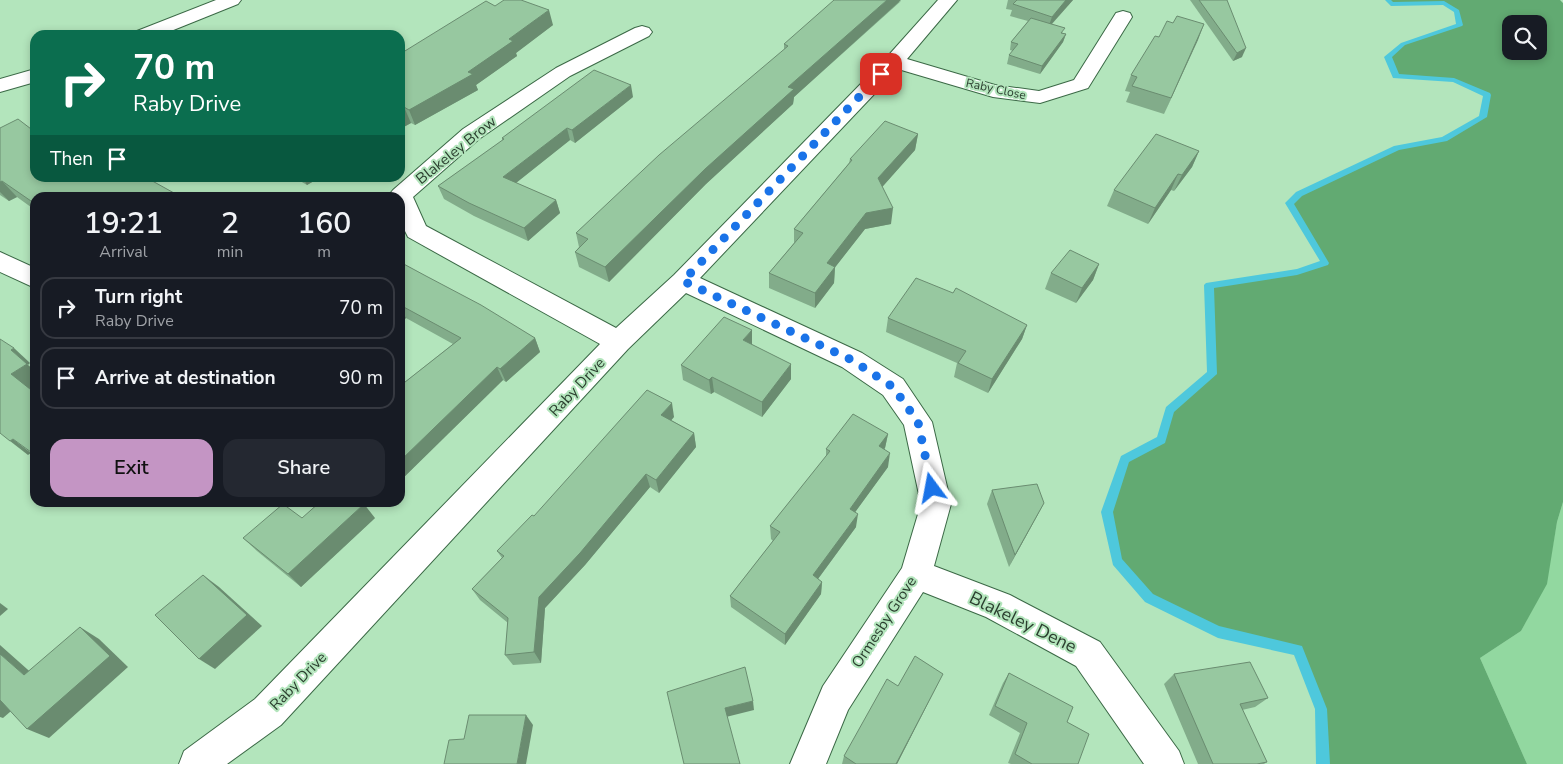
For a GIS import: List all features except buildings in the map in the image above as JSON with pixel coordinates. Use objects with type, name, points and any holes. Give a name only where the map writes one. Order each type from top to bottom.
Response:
[{"type":"street","points":[[157,30],[232,0]]},
{"type":"street","name":"Raby Drive","points":[[197,764],[268,712],[619,342],[683,281],[894,61],[948,0]]},
{"type":"street","name":"Raby Close","points":[[894,61],[993,90],[1040,98],[1081,84],[1123,17]]},
{"type":"street","name":"Blakeley Brow","points":[[404,192],[478,128],[563,72],[641,31]]},
{"type":"street","points":[[0,86],[30,77]]},
{"type":"street","name":"Blakeley Brow","points":[[405,205],[416,232],[619,342]]},
{"type":"street","points":[[0,261],[30,276]]},
{"type":"street","name":"Ormesby Grove","points":[[683,281],[852,360],[893,387],[918,422],[936,504],[916,574],[835,698],[808,764]]},
{"type":"street","name":"Blakeley Dene","points":[[916,574],[998,606],[1088,654],[1166,764]]},
{"type":"green space","points":[[1388,0],[1560,0],[1563,3],[1563,502],[1557,522],[1547,584],[1521,631],[1480,658],[1527,764],[1323,764],[1321,709],[1298,650],[1218,632],[1149,598],[1117,561],[1107,512],[1125,459],[1161,440],[1170,410],[1212,374],[1209,285],[1297,272],[1325,263],[1290,203],[1299,194],[1397,148],[1444,139],[1483,117],[1487,95],[1454,80],[1396,76],[1388,57],[1403,44],[1460,25],[1457,11],[1444,3],[1391,4]]},
{"type":"green space","points":[[1563,502],[1563,764],[1527,764],[1480,658],[1521,631],[1546,584],[1557,522]]},
{"type":"waterway","points":[[1323,764],[1321,709],[1298,650],[1218,632],[1149,598],[1117,561],[1107,512],[1125,459],[1161,440],[1170,410],[1212,374],[1209,285],[1297,272],[1325,263],[1289,203],[1299,194],[1397,148],[1444,139],[1483,117],[1487,95],[1454,80],[1396,76],[1388,57],[1403,44],[1460,25],[1457,11],[1444,3],[1391,4],[1388,0]]},
{"type":"route","points":[[881,74],[683,281],[762,316],[852,360],[893,387],[918,422],[932,488]]}]
